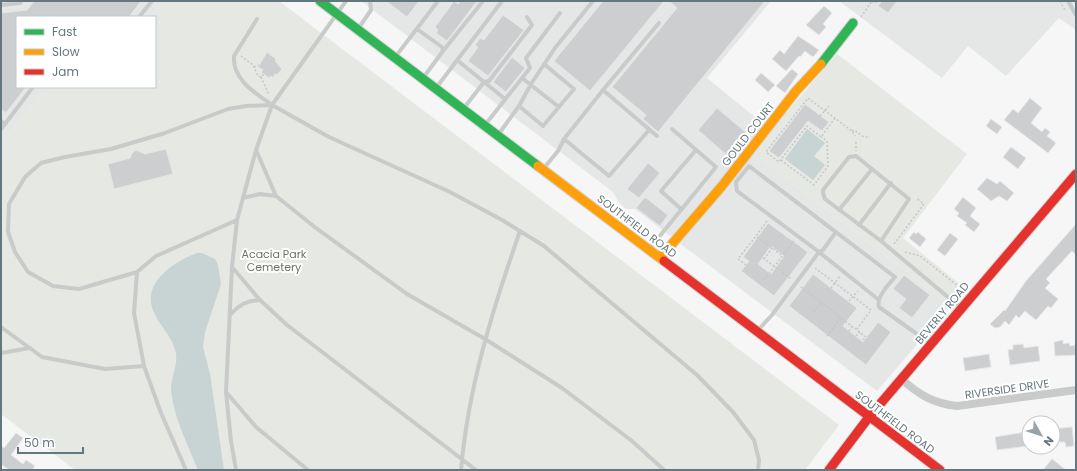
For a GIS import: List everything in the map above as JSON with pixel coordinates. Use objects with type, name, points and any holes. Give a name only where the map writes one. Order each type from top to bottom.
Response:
[{"type":"main road","name":"SOUTHFIELD ROAD","points":[[320,1],[869,418],[940,470]]},
{"type":"main road","name":"GOULD COURT","points":[[660,258],[726,180],[796,91],[832,52],[853,23]]},
{"type":"main road","name":"BEVERLY ROAD","points":[[829,470],[901,379],[1076,174]]},
{"type":"street","name":"RIVERSIDE DRIVE","points":[[901,379],[925,398],[946,405],[957,406],[1076,390]]},
{"type":"lane","points":[[1,5],[20,3],[21,1]]},
{"type":"lane","points":[[140,16],[152,1]]},
{"type":"lane","points":[[236,470],[231,441],[226,392],[232,267],[237,220],[256,150],[272,105],[346,1]]},
{"type":"lane","points":[[358,29],[371,10],[370,1]]},
{"type":"lane","points":[[395,57],[438,1]]},
{"type":"lane","points":[[423,78],[483,1]]},
{"type":"lane","points":[[436,88],[502,1]]},
{"type":"lane","points":[[498,135],[519,106],[544,64],[593,1]]},
{"type":"lane","points":[[1068,1],[1076,15]]},
{"type":"lane","points":[[484,125],[530,68],[526,58],[560,14]]},
{"type":"lane","points":[[463,109],[484,82],[489,81],[532,26],[527,17]]},
{"type":"lane","points":[[257,19],[236,53],[233,63],[238,76],[256,93],[272,105],[329,137],[450,192],[544,246],[696,375],[733,412],[754,440],[759,460],[758,470]]},
{"type":"lane","points":[[543,170],[558,151],[564,139],[658,23]]},
{"type":"lane","points":[[417,29],[442,47],[444,51]]},
{"type":"lane","points":[[457,60],[505,99]]},
{"type":"lane","points":[[519,106],[543,126],[574,89],[544,64]]},
{"type":"lane","points":[[522,78],[559,107]]},
{"type":"lane","points":[[1,129],[33,88]]},
{"type":"lane","points":[[604,90],[657,136]]},
{"type":"lane","points":[[237,220],[156,256],[137,272],[79,289],[53,286],[28,272],[15,252],[8,232],[9,204],[25,177],[41,163],[65,157],[112,149],[165,133],[228,109],[246,106],[272,105]]},
{"type":"lane","points":[[1,121],[5,124]]},
{"type":"lane","points":[[649,250],[716,168],[672,129]]},
{"type":"lane","points":[[564,139],[609,176],[649,130]]},
{"type":"lane","points":[[256,150],[276,196],[360,262],[401,290],[484,339],[562,388],[632,441],[664,470]]},
{"type":"lane","points":[[682,209],[661,192],[696,150]]},
{"type":"lane","points":[[881,241],[909,201],[907,196],[856,156],[849,157],[822,193],[825,199],[881,241],[962,308]]},
{"type":"lane","points":[[879,300],[819,252],[737,191],[736,182],[749,166],[895,277],[879,300],[879,307],[889,316],[931,344]]},
{"type":"lane","points":[[840,210],[872,169]]},
{"type":"lane","points":[[859,225],[891,183]]},
{"type":"lane","points":[[243,198],[260,194],[276,196]]},
{"type":"lane","points":[[461,470],[470,406],[484,339],[520,231]]},
{"type":"lane","points":[[756,332],[772,315],[795,282],[819,252],[823,250],[836,232]]},
{"type":"lane","points":[[232,267],[260,300],[317,349],[476,470]]},
{"type":"lane","points":[[137,272],[134,313],[144,366],[161,413],[186,470]]},
{"type":"lane","points":[[229,315],[237,307],[250,300],[260,300]]},
{"type":"lane","points":[[1,327],[42,357],[105,369],[144,366]]},
{"type":"lane","points":[[1,353],[30,348]]},
{"type":"lane","points":[[226,392],[256,427],[308,470]]},
{"type":"path","points":[[853,23],[861,17],[872,1],[876,3],[878,1]]},
{"type":"path","points":[[236,53],[254,67],[258,76],[261,77],[272,105]]},
{"type":"path","points":[[254,67],[259,66]]},
{"type":"path","points":[[261,77],[264,74]]},
{"type":"path","points":[[781,160],[807,126],[827,141],[828,166],[814,185],[781,160],[779,162],[766,152],[808,98],[836,118],[852,131],[855,136]]},
{"type":"path","points":[[820,116],[829,106]]},
{"type":"path","points":[[821,137],[836,118]]},
{"type":"path","points":[[852,131],[854,130],[864,137],[870,137]]},
{"type":"path","points":[[856,142],[856,151]]},
{"type":"path","points":[[895,246],[893,244],[924,204],[912,195]]},
{"type":"path","points":[[746,265],[738,259],[771,216]]},
{"type":"path","points":[[756,236],[783,256]]},
{"type":"path","points":[[764,280],[798,236]]},
{"type":"path","points":[[772,248],[763,258],[866,337],[862,341]]},
{"type":"path","points":[[902,251],[920,256],[968,293]]},
{"type":"path","points":[[810,264],[870,310],[856,329]]},
{"type":"path","points":[[831,288],[844,272]]},
{"type":"path","points":[[849,301],[862,286]]},
{"type":"path","points":[[814,312],[821,302]]},
{"type":"path","points":[[810,309],[816,314]]},
{"type":"path","points":[[827,336],[841,318]]},
{"type":"path","points":[[849,331],[852,326]]},
{"type":"path","points":[[856,336],[860,332]]},
{"type":"shaded area","points":[[1,1],[163,1],[152,16],[16,16],[16,88],[46,88],[1,144]]},
{"type":"shaded area","points":[[361,1],[771,1],[707,78],[767,127],[673,238],[635,209],[626,209],[619,203],[613,192]]},
{"type":"shaded area","points":[[839,1],[1076,1],[1076,30],[1059,18],[1006,76],[968,46],[942,78]]},
{"type":"shaded area","points":[[807,129],[825,143],[814,156],[825,165],[813,180],[785,159]]},
{"type":"shaded area","points":[[752,152],[950,306],[877,391],[678,242]]},
{"type":"shaded area","points":[[197,253],[202,253],[215,259],[218,265],[221,284],[205,332],[203,347],[210,374],[224,470],[198,470],[182,430],[172,399],[171,384],[176,362],[176,353],[172,341],[153,310],[151,300],[152,290],[156,282],[163,274],[179,261]]},
{"type":"green space","name":"Acacia Park Cemetery","points":[[163,1],[279,1],[839,425],[805,470],[75,470],[1,414],[1,144],[46,88],[156,88],[156,16],[152,16]]},
{"type":"green space","points":[[837,54],[967,154],[903,238],[967,290],[950,306],[752,152]]},
{"type":"building","points":[[34,1],[141,1],[130,16],[16,16],[16,88],[25,88],[6,113],[1,109],[1,13],[27,10]]},
{"type":"building","points":[[386,1],[419,1],[407,17]]},
{"type":"building","points":[[454,1],[458,4],[460,1],[477,1],[447,41],[436,33],[438,30],[435,27]]},
{"type":"building","points":[[603,1],[664,1],[590,91],[554,61]]},
{"type":"building","points":[[669,1],[765,1],[658,132],[643,119],[646,115],[612,87],[677,8]]},
{"type":"building","points":[[882,1],[897,1],[888,13],[878,6]]},
{"type":"building","points":[[824,6],[832,13],[823,24],[826,27],[819,35],[806,25]]},
{"type":"building","points":[[503,15],[524,30],[488,76],[468,61],[478,47],[475,45],[480,38],[484,40]]},
{"type":"building","points":[[798,36],[819,50],[813,57],[805,51],[786,71],[772,59],[780,50],[784,54]]},
{"type":"building","points":[[267,52],[276,59],[275,61],[282,69],[277,75],[275,74],[273,78],[271,76],[269,78],[261,72],[263,70],[258,67]]},
{"type":"building","points":[[512,57],[525,68],[506,92],[493,82]]},
{"type":"building","points":[[792,69],[798,74],[785,93],[776,86]]},
{"type":"building","points":[[761,73],[775,85],[768,92],[755,80]]},
{"type":"building","points":[[1030,98],[1042,108],[1031,123],[1042,132],[1045,128],[1050,132],[1047,136],[1056,143],[1048,153],[1004,120],[1013,109],[1018,113]]},
{"type":"building","points":[[805,104],[829,122],[822,131],[808,121],[779,158],[769,151]]},
{"type":"building","points":[[717,108],[749,135],[730,158],[698,130]]},
{"type":"building","points":[[991,119],[1002,127],[997,134],[986,126]]},
{"type":"building","points":[[1011,147],[1026,158],[1018,169],[1003,157]]},
{"type":"building","points":[[166,149],[173,174],[114,189],[108,164],[130,158],[132,153],[136,150],[145,154]]},
{"type":"building","points":[[648,163],[660,173],[639,198],[627,189]]},
{"type":"building","points":[[987,178],[997,184],[1000,181],[1014,193],[1007,201],[999,196],[991,201],[977,189]]},
{"type":"building","points":[[645,197],[668,215],[660,226],[636,208]]},
{"type":"building","points":[[963,197],[976,208],[970,216],[980,224],[974,232],[965,225],[967,223],[957,216],[959,213],[954,209]]},
{"type":"building","points":[[768,223],[808,252],[774,296],[741,271],[749,261],[743,257]],"holes":[[[771,246],[784,256],[771,274],[758,264]]]},
{"type":"building","points":[[1076,224],[1076,255],[1072,251],[1046,279],[1050,283],[1045,288],[1058,299],[1051,308],[1048,306],[1036,320],[1025,311],[1019,318],[1016,315],[1009,325],[1005,321],[1000,327],[995,328],[990,324],[1004,310],[1005,311],[1026,281]]},
{"type":"building","points":[[914,232],[916,234],[918,232],[926,239],[920,247],[909,238]]},
{"type":"building","points":[[950,233],[958,239],[945,256],[937,250]]},
{"type":"building","points":[[813,274],[857,308],[843,326],[863,342],[878,322],[891,332],[866,365],[789,306]]},
{"type":"building","points":[[904,275],[930,295],[912,318],[899,308],[906,299],[893,289]]},
{"type":"building","points":[[1063,340],[1063,344],[1069,343],[1070,346],[1076,345],[1076,355],[1055,356],[1054,342]]},
{"type":"building","points":[[1023,344],[1024,348],[1038,346],[1040,361],[1010,365],[1008,350],[1013,349],[1013,345]]},
{"type":"building","points":[[989,354],[991,367],[965,371],[963,358]]},
{"type":"building","points":[[1072,427],[1074,446],[1066,447],[1065,442],[1061,442],[1061,428]]},
{"type":"building","points":[[16,433],[23,438],[11,455],[23,464],[26,460],[35,466],[32,470],[9,470],[1,464],[1,446],[4,448]]},
{"type":"building","points":[[1021,433],[1021,447],[997,450],[995,437]]},
{"type":"building","points":[[1052,459],[1066,470],[1043,470]]},
{"type":"traffic: fast","points":[[320,1],[538,166]]},
{"type":"traffic: fast","points":[[821,64],[853,23]]},
{"type":"traffic: slow","points":[[660,258],[722,186],[796,91],[821,64]]},
{"type":"traffic: slow","points":[[538,166],[664,261]]},
{"type":"traffic: jam","points":[[829,470],[869,417],[1076,174]]},
{"type":"traffic: jam","points":[[664,261],[940,470]]}]
